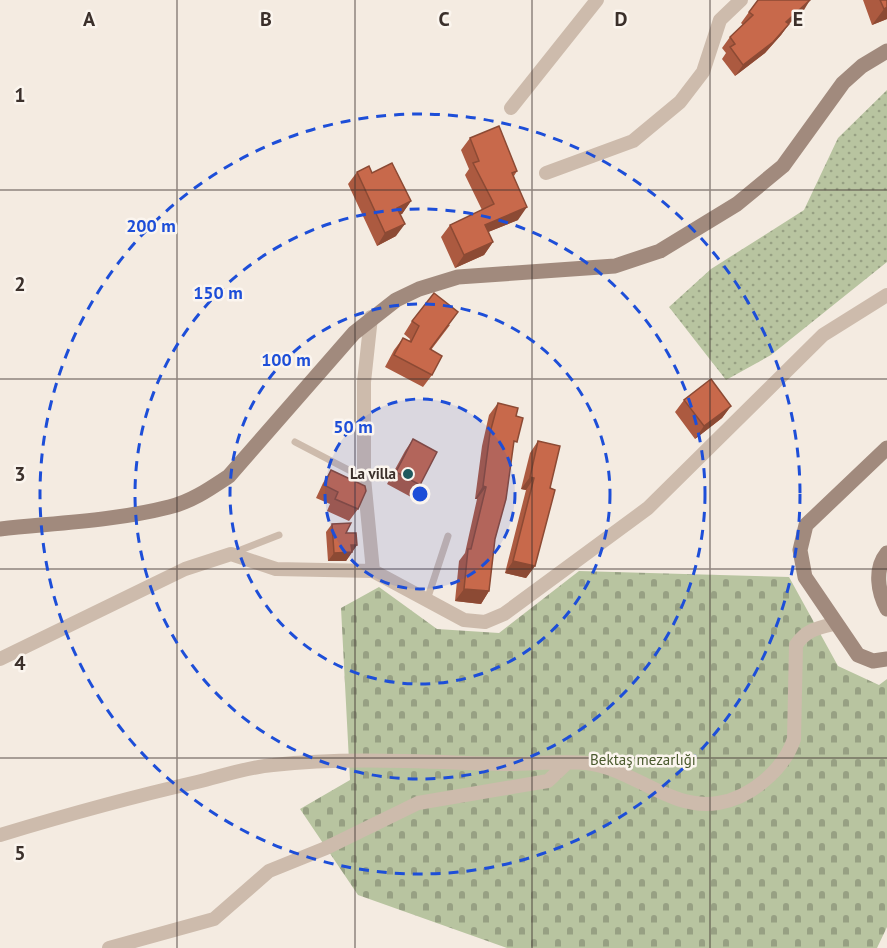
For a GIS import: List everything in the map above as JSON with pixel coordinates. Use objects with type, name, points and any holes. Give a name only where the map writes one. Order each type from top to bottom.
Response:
[{"type":"street","points":[[511,108],[597,0]]},
{"type":"street","points":[[546,173],[633,141],[680,102],[703,72],[720,21],[741,0]]},
{"type":"street","points":[[0,529],[139,513],[170,507],[204,493],[230,476],[354,333],[371,317],[418,289],[458,277],[615,266],[660,251],[728,210],[768,180],[783,166],[843,82],[862,66],[887,51]]},
{"type":"street","points":[[0,659],[184,569],[231,554],[276,569],[373,571],[464,620],[485,621],[504,614],[648,508],[824,334],[887,295]]},
{"type":"street","points":[[371,317],[364,382],[364,478],[373,571]]},
{"type":"street","points":[[887,448],[806,525],[802,537],[801,563],[805,578],[834,624],[858,655],[873,661],[887,659]]},
{"type":"street","points":[[887,553],[879,575],[879,588],[887,609]]},
{"type":"street","points":[[0,835],[103,803],[272,765],[387,761],[522,765],[586,763],[609,768],[645,783],[684,804],[720,803],[741,796],[781,767],[790,753],[794,740],[796,645],[803,635],[813,629],[834,624]]},
{"type":"street","points":[[109,948],[214,919],[269,871],[418,803],[548,781],[567,763]]},
{"type":"lane","points":[[295,442],[364,478]]},
{"type":"lane","points":[[231,554],[279,535]]},
{"type":"lane","points":[[427,600],[448,536]]},
{"type":"green space","points":[[887,90],[887,262],[771,355],[726,380],[669,307],[711,269],[804,210],[838,138]]},
{"type":"green space","name":"Bektaş mezarlığı","points":[[579,571],[789,577],[838,666],[879,685],[887,679],[887,927],[877,948],[507,948],[358,895],[300,809],[350,780],[341,608],[379,587],[437,629],[499,633]]},
{"type":"building","points":[[758,0],[810,0],[786,22],[789,24],[773,42],[743,65],[730,47],[735,44],[730,37],[753,15],[749,12]]},
{"type":"building","points":[[880,0],[887,0],[887,7],[884,9]]},
{"type":"building","points":[[499,126],[517,171],[512,173],[527,207],[485,225],[493,242],[464,255],[450,225],[494,204],[473,163],[479,161],[470,138]]},
{"type":"building","points":[[392,163],[411,201],[397,208],[405,224],[385,233],[357,172],[369,166],[372,173]]},
{"type":"building","points":[[434,293],[458,312],[430,349],[442,356],[432,375],[394,355],[403,338],[411,342],[419,326],[412,321]]},
{"type":"building","points":[[711,379],[731,406],[704,426],[684,400]]},
{"type":"building","points":[[498,403],[518,408],[516,416],[523,418],[517,442],[514,441],[506,499],[495,539],[489,591],[464,589],[468,549],[471,549],[486,487],[483,486],[490,433]]},
{"type":"building","points":[[413,439],[437,452],[420,485],[396,472]]},
{"type":"building","points":[[538,441],[560,446],[550,488],[555,490],[535,566],[513,561],[534,478],[530,477]]},
{"type":"building","points":[[331,470],[365,486],[366,491],[358,509],[335,499],[338,492],[324,485]]},
{"type":"building","points":[[351,523],[346,533],[356,533],[357,545],[351,545],[352,552],[334,553],[332,524]]},
{"type":"place","name":"La villa","points":[[408,474]]}]
